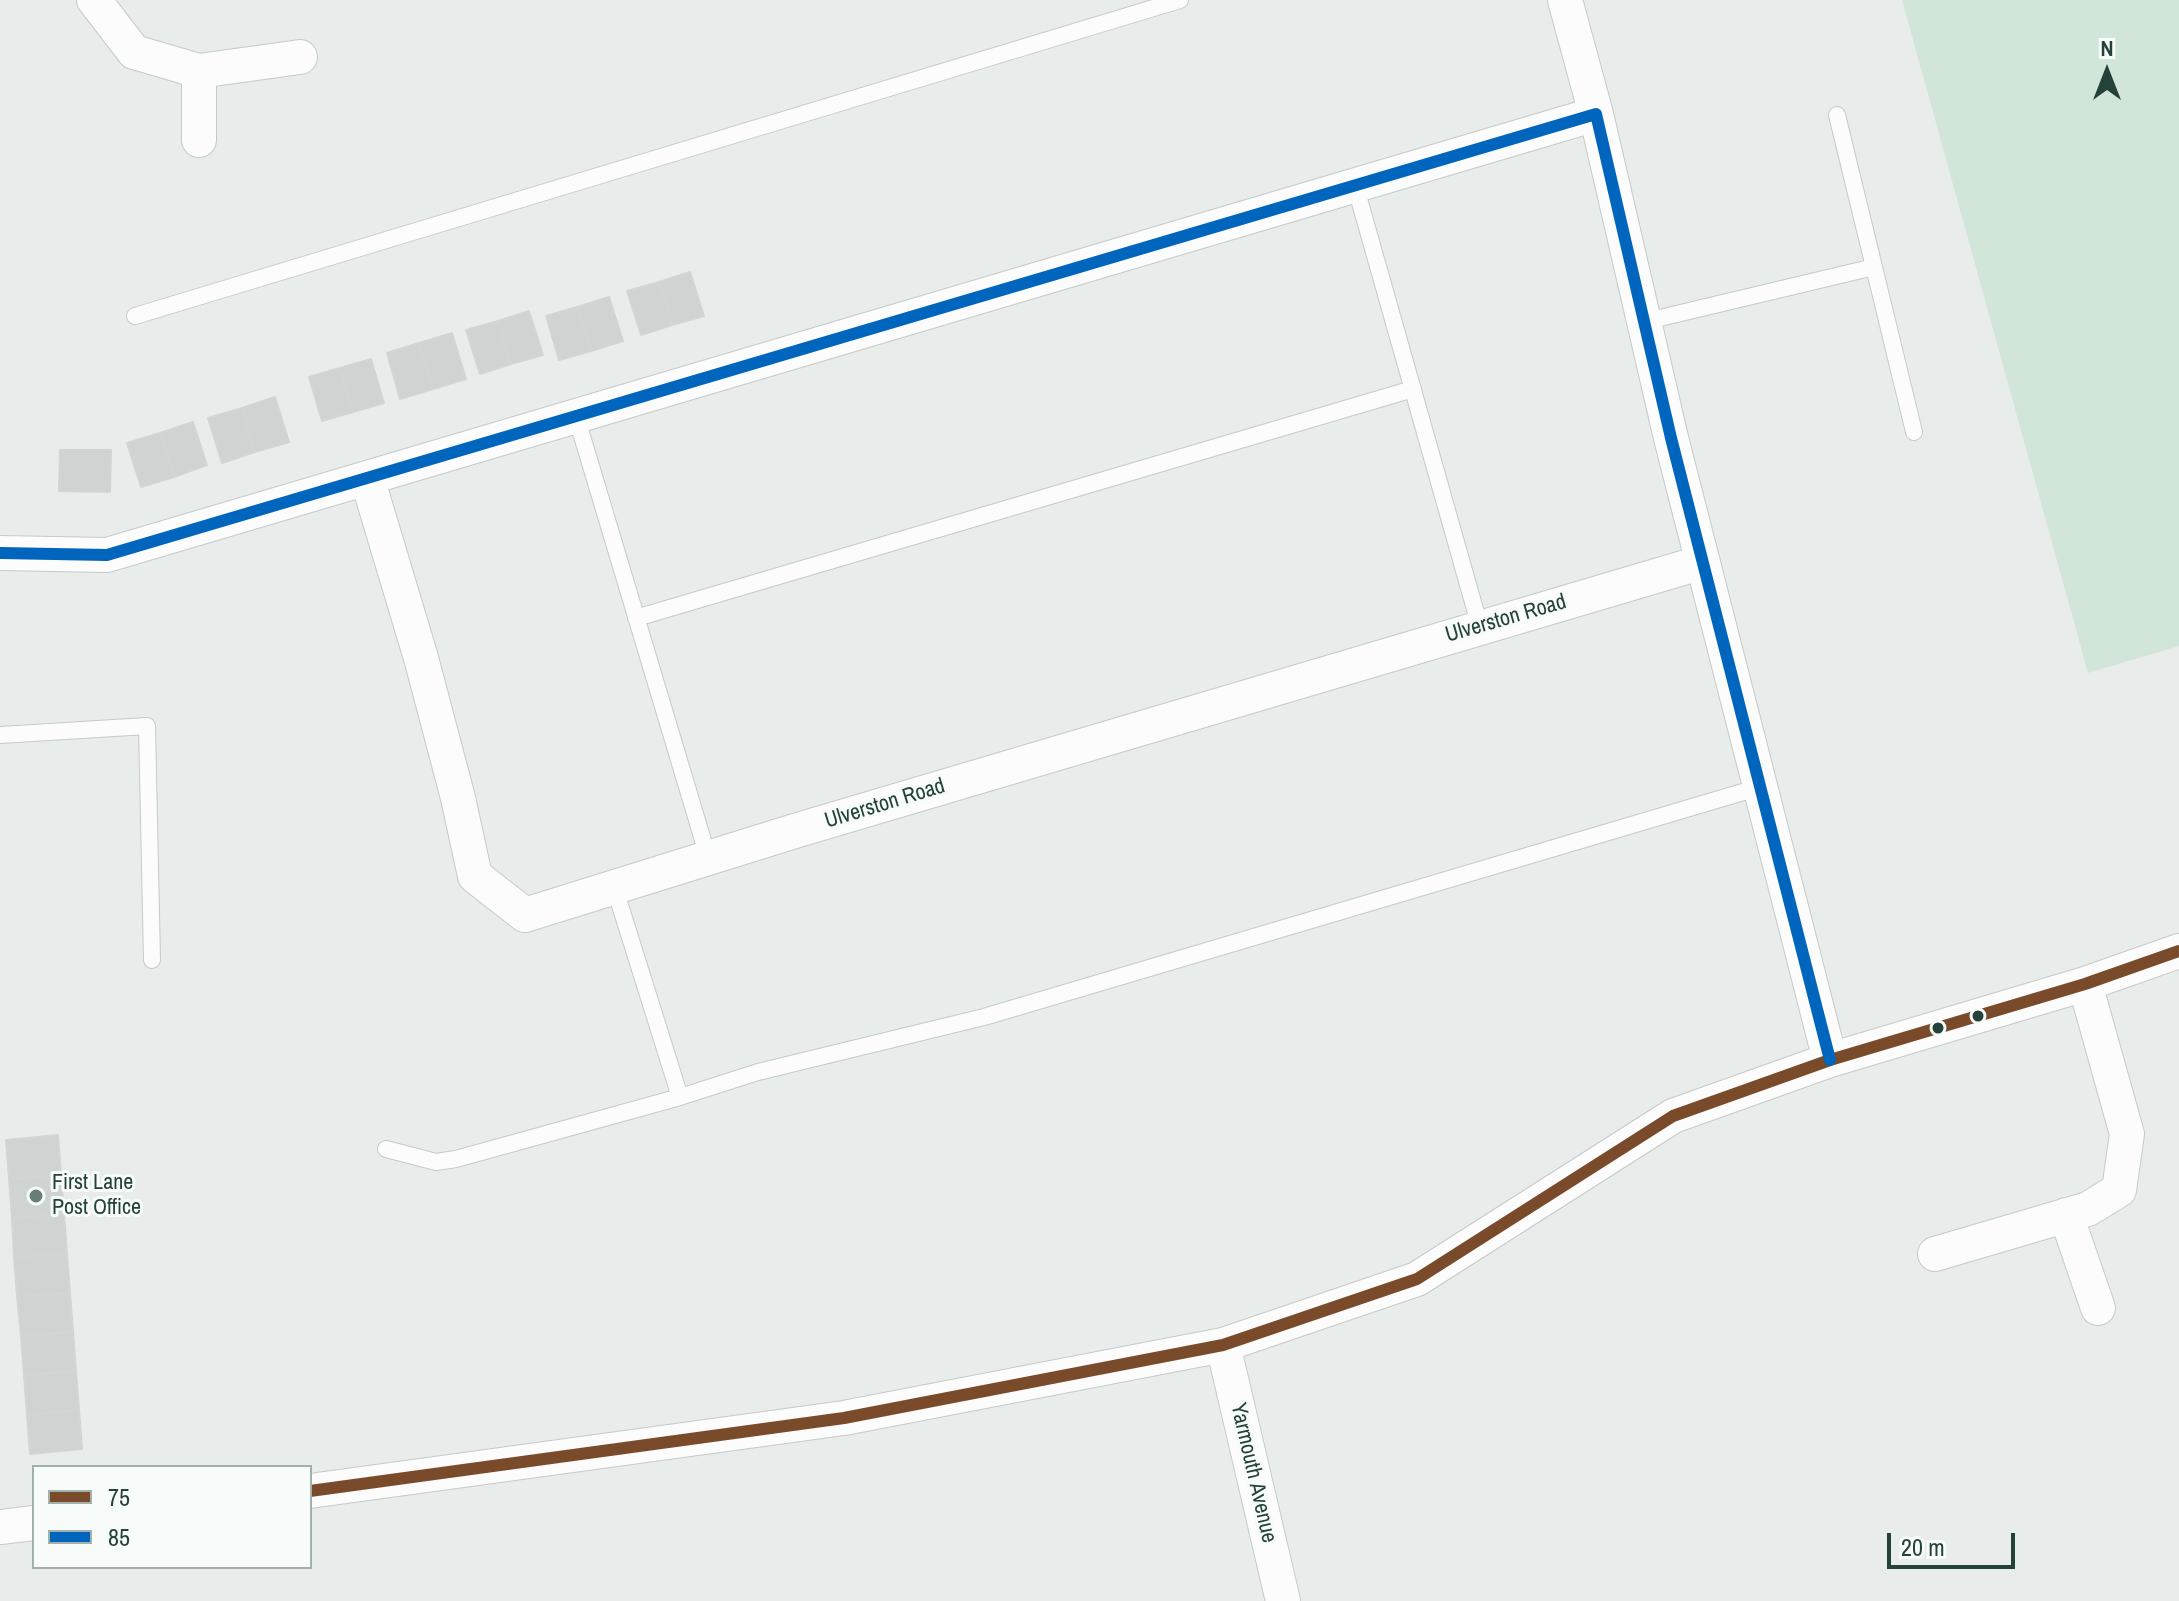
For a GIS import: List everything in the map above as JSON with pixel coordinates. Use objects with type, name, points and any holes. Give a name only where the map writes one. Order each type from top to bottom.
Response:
[{"type":"street","points":[[94,0],[134,52],[199,71],[300,57]]},
{"type":"street","points":[[1565,0],[1596,114],[1643,322],[1830,1060]]},
{"type":"street","points":[[199,71],[199,140]]},
{"type":"street","points":[[0,553],[107,555],[1596,114]]},
{"type":"street","name":"Ulverston Road","points":[[352,482],[421,658],[475,876],[525,915],[708,857],[1703,562]]},
{"type":"street","points":[[326,1490],[844,1418],[1223,1345],[1417,1279],[1673,1116],[1830,1060],[2085,984],[2179,951]]},
{"type":"street","points":[[1935,1254],[2088,1209],[2119,1190],[2127,1134],[2085,984]]},
{"type":"street","points":[[2066,1215],[2098,1308]]},
{"type":"street","name":"Yarmouth Avenue","points":[[1223,1345],[1283,1601]]},
{"type":"street","points":[[0,1527],[32,1523]]},
{"type":"lane","points":[[135,316],[1180,0]]},
{"type":"lane","points":[[1837,115],[1914,432]]},
{"type":"lane","points":[[1355,185],[1480,627]]},
{"type":"lane","points":[[1643,322],[1874,267]]},
{"type":"lane","points":[[636,618],[1413,389]]},
{"type":"lane","points":[[576,416],[708,857]]},
{"type":"lane","points":[[0,735],[147,726],[152,960]]},
{"type":"lane","points":[[386,1149],[436,1162],[456,1159],[680,1097],[758,1072],[984,1017],[1760,787]]},
{"type":"lane","points":[[614,886],[680,1097]]},
{"type":"green space","points":[[1902,0],[2179,0],[2179,646],[2088,673]]},
{"type":"building","points":[[690,272],[704,316],[672,325],[659,282]]},
{"type":"building","points":[[659,282],[672,325],[641,335],[627,291]]},
{"type":"building","points":[[609,297],[623,341],[591,351],[577,307]]},
{"type":"building","points":[[577,307],[591,351],[559,360],[546,316]]},
{"type":"building","points":[[529,311],[543,355],[511,364],[498,321]]},
{"type":"building","points":[[498,321],[511,364],[480,374],[466,330]]},
{"type":"building","points":[[452,333],[466,379],[433,389],[419,343]]},
{"type":"building","points":[[419,343],[433,389],[400,399],[387,353]]},
{"type":"building","points":[[371,359],[384,403],[353,412],[340,368]]},
{"type":"building","points":[[340,368],[353,412],[322,421],[309,377]]},
{"type":"building","points":[[275,397],[289,442],[255,452],[242,408]]},
{"type":"building","points":[[242,408],[255,452],[222,463],[208,418]]},
{"type":"building","points":[[193,422],[207,465],[174,477],[160,433]]},
{"type":"building","points":[[160,433],[174,477],[141,487],[127,443]]},
{"type":"building","points":[[60,450],[111,450],[110,492],[59,491]]},
{"type":"building","points":[[58,1135],[61,1175],[9,1179],[6,1140]]},
{"type":"building","name":"First Lane Post Office","points":[[61,1175],[64,1214],[12,1218],[9,1179]]},
{"type":"building","points":[[64,1214],[67,1254],[14,1257],[12,1218]]},
{"type":"building","points":[[67,1254],[70,1293],[17,1296],[14,1257]]},
{"type":"building","points":[[70,1293],[73,1332],[21,1336],[17,1296]]},
{"type":"building","points":[[73,1332],[76,1371],[24,1375],[21,1336]]},
{"type":"building","points":[[76,1371],[79,1410],[27,1415],[24,1375]]},
{"type":"building","points":[[79,1410],[82,1449],[30,1454],[27,1415]]},
{"type":"transit line","name":"85","points":[[0,553],[107,555],[1596,114],[1671,438],[1830,1060]]},
{"type":"transit line","name":"75","points":[[312,1491],[844,1418],[1223,1345],[1417,1279],[1673,1116],[1830,1060],[2085,984],[2179,951]]},
{"type":"place","name":"First Lane Post Office","points":[[36,1196]]}]
